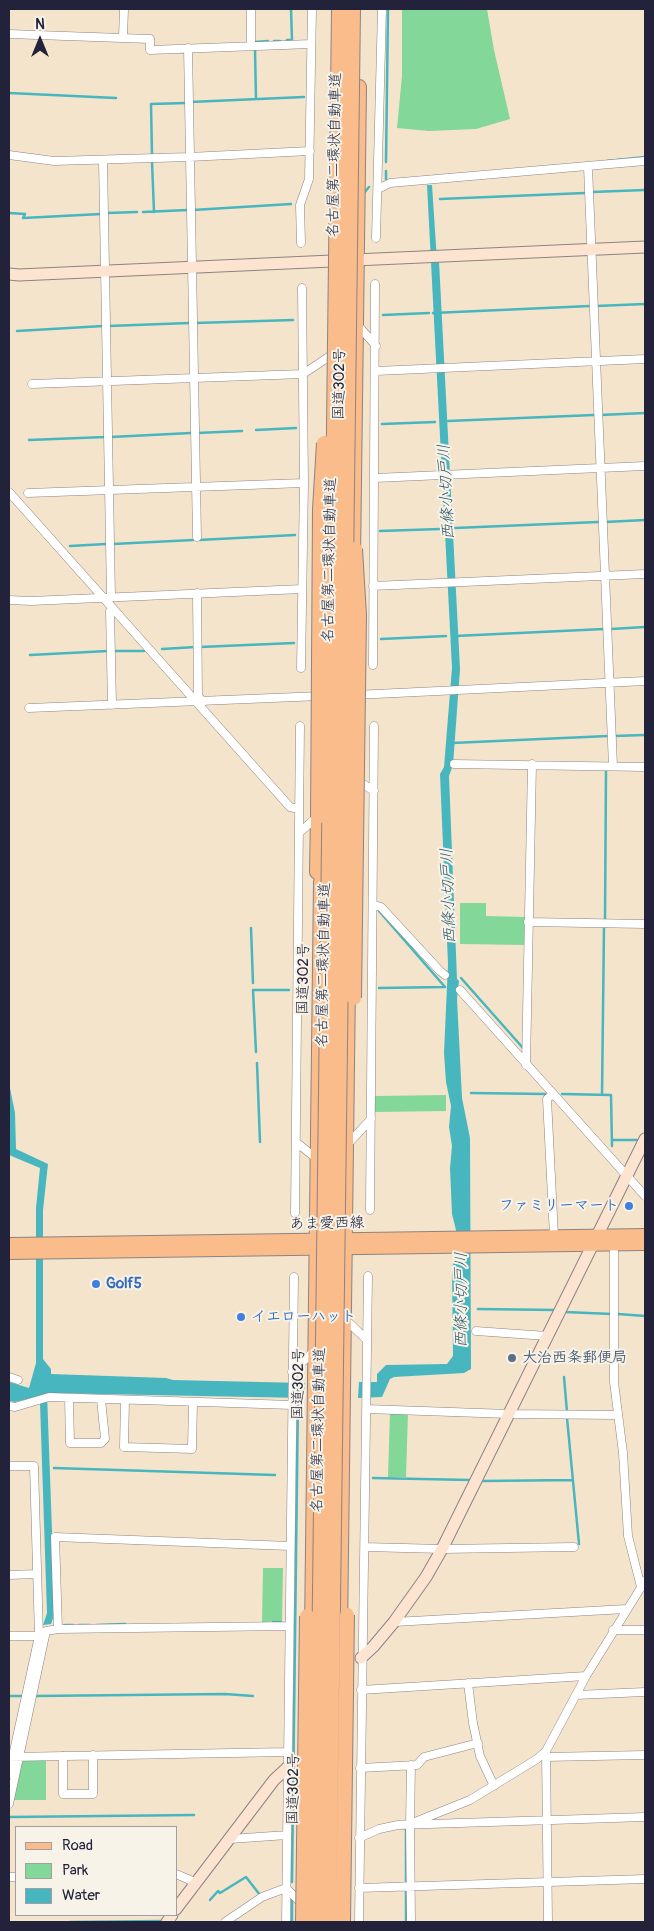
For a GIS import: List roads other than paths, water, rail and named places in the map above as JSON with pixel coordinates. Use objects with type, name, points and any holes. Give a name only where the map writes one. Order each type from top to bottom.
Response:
[{"type":"highway","name":"名古屋第二環状自動車道","points":[[316,1922],[339,9]]},
{"type":"highway","name":"名古屋第二環状自動車道","points":[[329,1922],[353,9]]},
{"type":"highway","name":"国道302号","points":[[337,1922],[360,9]]},
{"type":"highway","points":[[318,1092],[314,992],[318,798],[320,509],[336,274]]},
{"type":"highway","points":[[347,1092],[354,998],[359,615],[348,411]]},
{"type":"highway","name":"国道302号","points":[[307,1918],[321,882],[327,850],[344,792],[350,760]]},
{"type":"highway","points":[[343,1922],[350,1420],[344,1318]]},
{"type":"highway","points":[[307,1918],[307,1616],[309,1510],[314,1466]]},
{"type":"main road","name":"あま愛西線","points":[[9,1244],[40,1248],[316,1245],[594,1240],[645,1235]]},
{"type":"main road","name":"あま愛西線","points":[[471,1242],[554,1236],[594,1240],[614,1245],[645,1244]]},
{"type":"main road","name":"あま愛西線","points":[[9,1253],[40,1248]]},
{"type":"street","points":[[123,38],[124,9]]},
{"type":"street","points":[[251,9],[251,46]]},
{"type":"street","points":[[301,243],[300,205],[309,179],[312,9]]},
{"type":"street","points":[[376,238],[382,9]]},
{"type":"street","points":[[9,34],[150,39],[150,50],[311,44]]},
{"type":"street","points":[[188,48],[197,537]]},
{"type":"street","points":[[9,155],[54,161],[310,151]]},
{"type":"street","points":[[103,160],[108,490],[106,597]]},
{"type":"street","points":[[378,189],[390,184],[645,161]]},
{"type":"street","points":[[588,167],[613,766]]},
{"type":"street","points":[[9,274],[645,247]]},
{"type":"street","points":[[374,665],[375,284]]},
{"type":"street","points":[[301,668],[304,483],[302,288]]},
{"type":"street","points":[[357,324],[376,346]]},
{"type":"street","points":[[32,384],[303,374],[356,339]]},
{"type":"street","points":[[376,371],[645,359]]},
{"type":"street","points":[[375,478],[645,466]]},
{"type":"street","points":[[28,493],[304,483]]},
{"type":"street","points":[[9,492],[106,597],[113,609],[199,702],[290,807],[300,809]]},
{"type":"street","points":[[374,586],[645,574]]},
{"type":"street","points":[[9,600],[302,589]]},
{"type":"street","points":[[353,589],[374,602]]},
{"type":"street","points":[[197,593],[199,702]]},
{"type":"street","points":[[112,705],[110,611],[113,609]]},
{"type":"street","points":[[29,708],[645,681]]},
{"type":"street","points":[[295,1213],[300,726]]},
{"type":"street","points":[[370,1210],[374,726]]},
{"type":"street","points":[[454,764],[645,766]]},
{"type":"street","points":[[526,1065],[532,764]]},
{"type":"street","points":[[350,775],[374,791]]},
{"type":"street","points":[[299,833],[344,792]]},
{"type":"street","points":[[374,905],[382,907],[440,971],[446,975]]},
{"type":"street","points":[[528,922],[645,924]]},
{"type":"street","points":[[460,990],[645,1196]]},
{"type":"street","points":[[553,1094],[547,1099],[554,1236]]},
{"type":"street","points":[[346,1146],[371,1119]]},
{"type":"street","points":[[361,1658],[374,1648],[394,1622],[426,1577],[442,1548],[645,1139]]},
{"type":"street","points":[[296,1142],[317,1159]]},
{"type":"street","points":[[548,1922],[545,1754],[586,1676],[643,1584],[628,1536],[623,1453],[614,1382],[614,1245]]},
{"type":"street","points":[[359,1922],[361,1658],[364,1633],[368,1276]]},
{"type":"street","points":[[286,1922],[294,1277]]},
{"type":"street","points":[[344,1318],[367,1340]]},
{"type":"street","points":[[476,1331],[547,1336]]},
{"type":"street","points":[[292,1372],[316,1350]]},
{"type":"street","points":[[9,1377],[18,1380]]},
{"type":"street","points":[[9,1406],[49,1397],[193,1402],[292,1402]]},
{"type":"street","points":[[69,1398],[70,1443],[101,1443],[105,1438],[101,1399]]},
{"type":"street","points":[[125,1400],[124,1447],[192,1449],[193,1402]]},
{"type":"street","points":[[366,1409],[509,1414],[618,1415]]},
{"type":"street","points":[[9,1466],[34,1466],[39,1636],[14,1757],[9,1804]]},
{"type":"street","points":[[58,1629],[55,1537],[290,1546]]},
{"type":"street","points":[[365,1547],[574,1547]]},
{"type":"street","points":[[9,1574],[37,1574]]},
{"type":"street","points":[[394,1622],[626,1609]]},
{"type":"street","points":[[9,1636],[39,1636],[46,1630],[58,1629],[289,1626]]},
{"type":"street","points":[[9,1774],[46,1630]]},
{"type":"street","points":[[613,1630],[645,1630]]},
{"type":"street","points":[[361,1690],[586,1676]]},
{"type":"street","points":[[468,1683],[480,1756],[494,1786]]},
{"type":"street","points":[[576,1695],[645,1692]]},
{"type":"street","points":[[360,1768],[417,1765],[424,1757],[478,1743]]},
{"type":"street","points":[[14,1757],[288,1752]]},
{"type":"street","points":[[410,1824],[470,1800],[545,1754],[645,1755]]},
{"type":"street","points":[[63,1756],[63,1794],[93,1794],[93,1755]]},
{"type":"street","points":[[411,1765],[411,1922]]},
{"type":"street","points":[[178,1907],[274,1780],[288,1767]]},
{"type":"street","points":[[359,1838],[379,1829],[410,1824],[645,1817]]},
{"type":"street","points":[[230,1839],[287,1834]]},
{"type":"street","points":[[178,1875],[197,1883]]},
{"type":"street","points":[[337,1898],[359,1878]]},
{"type":"street","points":[[359,1888],[645,1879]]},
{"type":"street","points":[[286,1888],[307,1918]]},
{"type":"street","points":[[225,1922],[262,1897],[286,1888]]},
{"type":"water","name":"西條小切戸川","points":[[427,185],[432,185],[437,261],[439,261],[460,669],[453,765],[449,776],[457,979],[459,981],[457,999],[462,1098],[470,1138],[471,1369],[464,1373],[394,1377],[390,1379],[382,1397],[358,1398],[359,1382],[377,1382],[377,1374],[386,1365],[447,1364],[453,1356],[452,1269],[456,1249],[456,1230],[452,1214],[450,1168],[452,1146],[449,1127],[451,1106],[446,1082],[444,1053],[448,964],[440,774],[444,767],[452,668]]},
{"type":"water","points":[[9,1083],[15,1113],[16,1149],[48,1164],[43,1210],[43,1359],[51,1369],[51,1374],[166,1378],[173,1380],[305,1383],[304,1398],[47,1393],[55,1613],[51,1624],[43,1625],[47,1613],[40,1403],[35,1397],[15,1402],[9,1401],[9,1382],[29,1388],[36,1363],[36,1208],[40,1168],[9,1155]]},
{"type":"waterway","points":[[287,40],[292,40],[291,9]]},
{"type":"waterway","points":[[386,162],[388,9]]},
{"type":"waterway","points":[[255,42],[268,41]]},
{"type":"waterway","points":[[274,41],[280,41]]},
{"type":"waterway","points":[[255,49],[256,99]]},
{"type":"waterway","points":[[9,93],[116,98]]},
{"type":"waterway","points":[[190,102],[304,97]]},
{"type":"waterway","points":[[152,155],[151,104],[186,103]]},
{"type":"waterway","points":[[607,161],[645,157]]},
{"type":"waterway","points":[[152,162],[154,212]]},
{"type":"waterway","points":[[386,171],[386,179]]},
{"type":"waterway","points":[[364,193],[369,187]]},
{"type":"waterway","points":[[592,192],[645,190]]},
{"type":"waterway","points":[[440,199],[585,193]]},
{"type":"waterway","points":[[193,210],[291,204]]},
{"type":"waterway","points":[[143,212],[188,210]]},
{"type":"waterway","points":[[107,213],[137,212]]},
{"type":"waterway","points":[[9,213],[25,214],[23,218],[101,214]]},
{"type":"waterway","points":[[596,306],[645,304]]},
{"type":"waterway","points":[[433,313],[590,306]]},
{"type":"waterway","points":[[383,315],[429,313]]},
{"type":"waterway","points":[[195,323],[293,320]]},
{"type":"waterway","points":[[109,326],[189,323]]},
{"type":"waterway","points":[[17,331],[103,326]]},
{"type":"waterway","points":[[600,415],[645,413]]},
{"type":"waterway","points":[[448,421],[594,415]]},
{"type":"waterway","points":[[382,424],[435,422]]},
{"type":"waterway","points":[[256,430],[296,428]]},
{"type":"waterway","points":[[197,433],[242,431]]},
{"type":"waterway","points":[[111,437],[191,433]]},
{"type":"waterway","points":[[29,440],[105,437],[105,434]]},
{"type":"waterway","points":[[605,522],[645,520]]},
{"type":"waterway","name":"西條小切戸川","points":[[455,528],[598,522]]},
{"type":"waterway","name":"西條小切戸川","points":[[380,531],[440,529]]},
{"type":"waterway","points":[[199,540],[295,535]]},
{"type":"waterway","points":[[113,544],[193,540]]},
{"type":"waterway","points":[[70,546],[106,544]]},
{"type":"waterway","points":[[611,629],[645,627]]},
{"type":"waterway","points":[[455,636],[604,629]]},
{"type":"waterway","points":[[381,639],[446,636]]},
{"type":"waterway","points":[[200,647],[294,643]]},
{"type":"waterway","points":[[162,649],[196,647]]},
{"type":"waterway","points":[[30,655],[108,651]]},
{"type":"waterway","points":[[114,651],[144,651]]},
{"type":"waterway","points":[[614,736],[645,735]]},
{"type":"waterway","points":[[452,743],[608,736]]},
{"type":"waterway","points":[[605,920],[606,769]]},
{"type":"waterway","points":[[379,911],[445,987]]},
{"type":"waterway","points":[[602,1095],[604,927]]},
{"type":"waterway","points":[[251,928],[253,983]]},
{"type":"waterway","points":[[461,978],[523,1048]]},
{"type":"waterway","points":[[379,988],[445,987]]},
{"type":"waterway","points":[[256,1052],[253,990],[289,990]]},
{"type":"waterway","points":[[257,1063],[260,1142]]},
{"type":"waterway","points":[[471,1093],[545,1094]]},
{"type":"waterway","points":[[562,1094],[611,1095],[612,1146]]},
{"type":"waterway","points":[[612,1140],[637,1140]]},
{"type":"waterway","name":"西條小切戸川","points":[[478,1309],[555,1310]]},
{"type":"waterway","points":[[565,1312],[612,1314]]},
{"type":"waterway","points":[[618,1314],[645,1316]]},
{"type":"waterway","points":[[564,1377],[567,1412]]},
{"type":"waterway","points":[[292,1882],[298,1396]]},
{"type":"waterway","points":[[567,1418],[579,1544]]},
{"type":"waterway","points":[[54,1468],[275,1475]]},
{"type":"waterway","points":[[373,1478],[470,1480]]},
{"type":"waterway","points":[[481,1481],[573,1480]]},
{"type":"waterway","points":[[273,1622],[281,1622]]},
{"type":"waterway","points":[[96,1625],[125,1624]]},
{"type":"waterway","points":[[65,1625],[73,1625]]},
{"type":"waterway","points":[[79,1625],[90,1625]]},
{"type":"waterway","points":[[35,1696],[225,1694],[253,1696]]},
{"type":"waterway","points":[[9,1696],[22,1696]]},
{"type":"waterway","points":[[9,1817],[194,1815]]},
{"type":"waterway","points":[[406,1828],[406,1881]]},
{"type":"waterway","points":[[210,1900],[218,1891],[220,1893],[246,1877],[260,1895]]},
{"type":"waterway","points":[[406,1891],[406,1922]]},
{"type":"waterway","points":[[292,1900],[292,1922]]},
{"type":"waterway","points":[[70,1922],[162,1921]]},
{"type":"place","name":"ファミリーマート","points":[[629,1206]]},
{"type":"place","name":"Golf5","points":[[96,1284]]},
{"type":"place","name":"イエローハット","points":[[241,1317]]},
{"type":"place","name":"大治西条郵便局","points":[[512,1358]]}]
